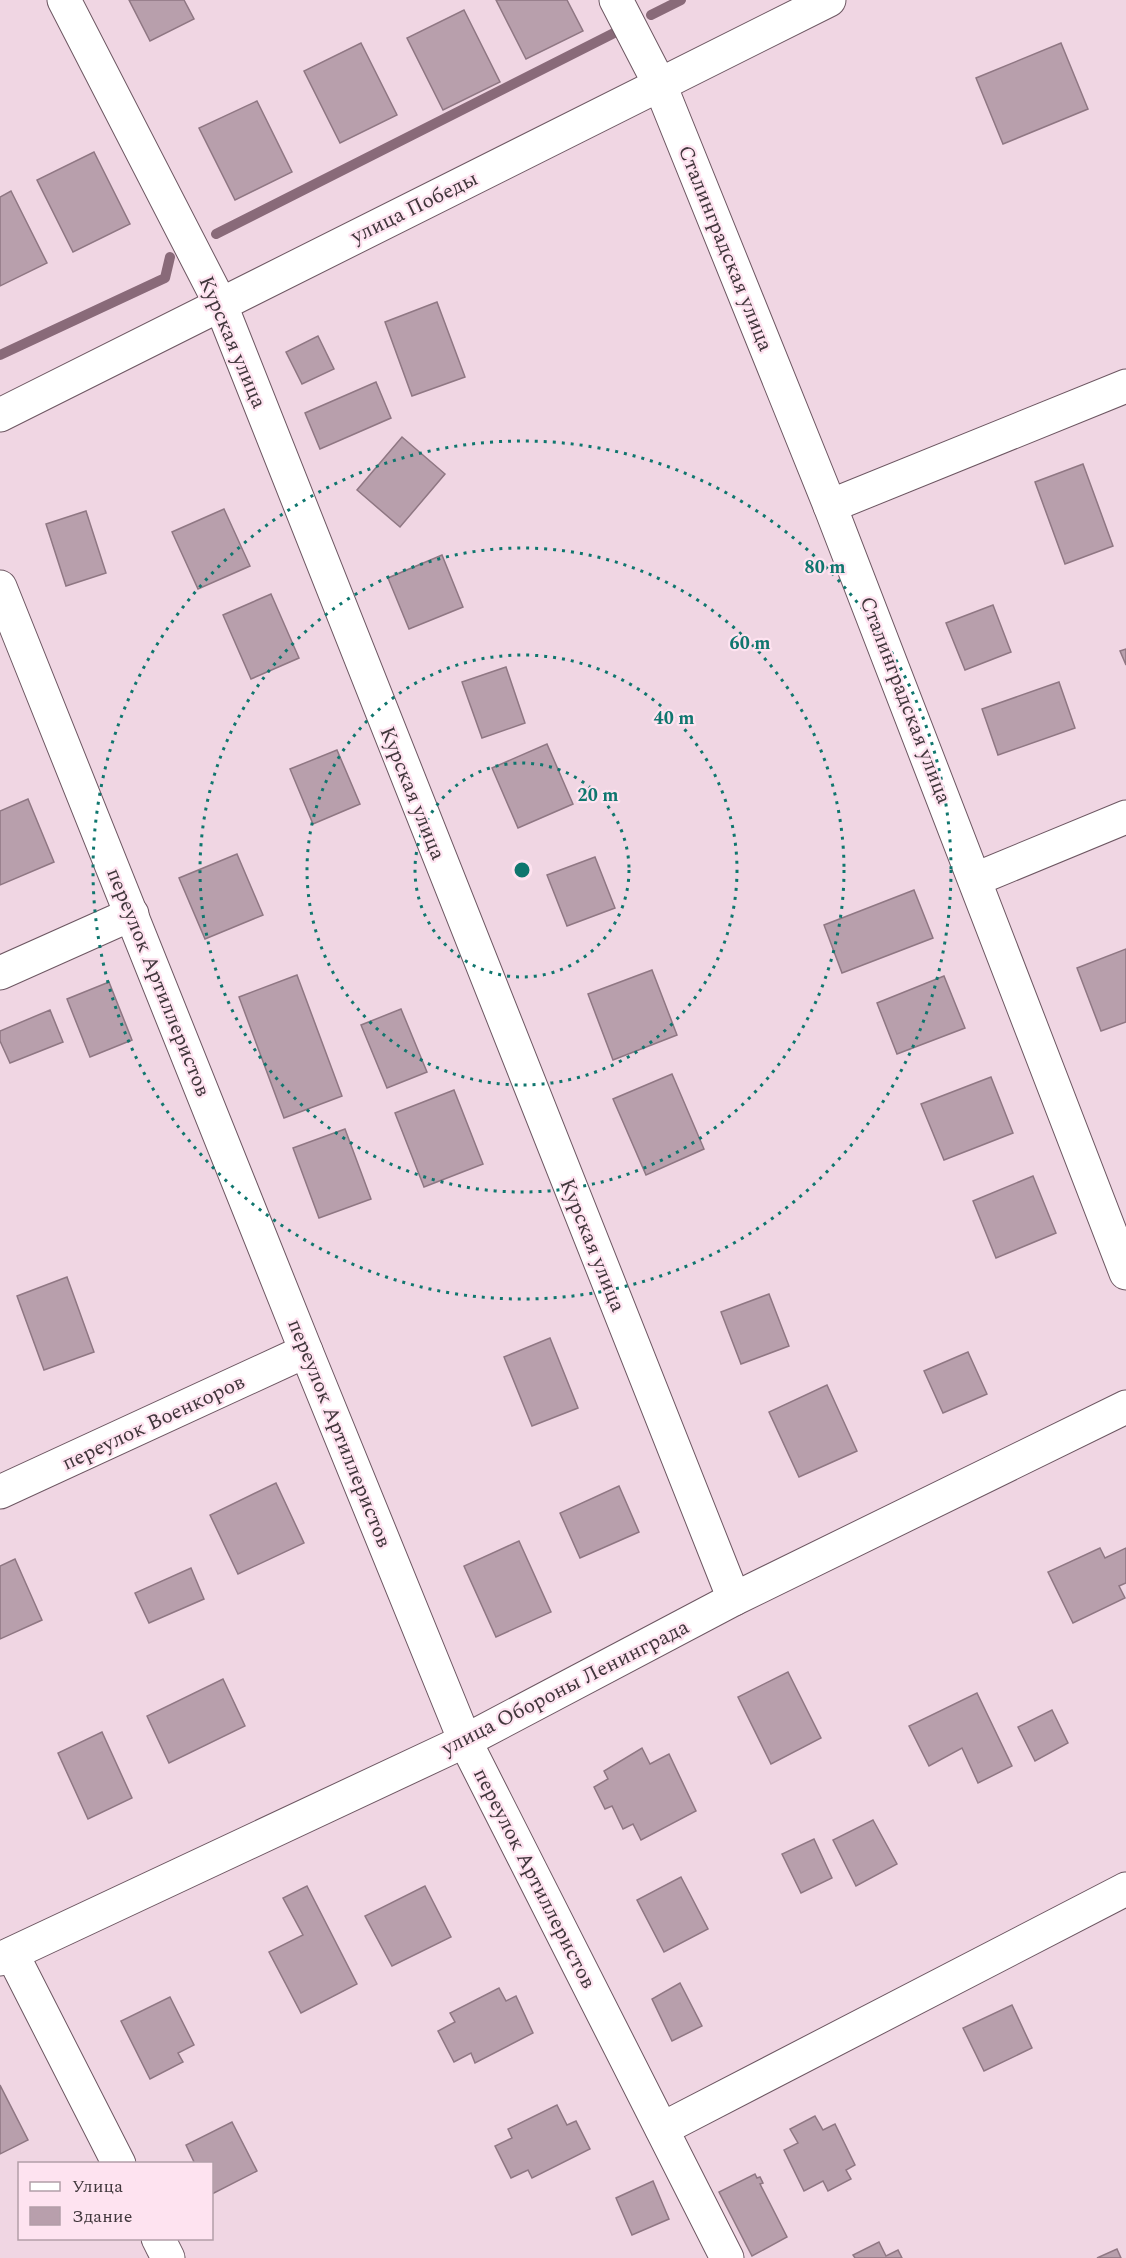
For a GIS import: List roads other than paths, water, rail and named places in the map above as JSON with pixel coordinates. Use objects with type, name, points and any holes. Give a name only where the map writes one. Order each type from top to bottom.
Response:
[{"type":"street","name":"Курская улица","points":[[64,0],[220,303],[734,1599]]},
{"type":"street","name":"Сталинградская улица","points":[[616,0],[660,85],[830,507],[976,879],[1126,1273]]},
{"type":"street","name":"улица Победы","points":[[0,415],[829,0]]},
{"type":"street","points":[[830,507],[1126,386]]},
{"type":"street","name":"переулок Артиллеристов","points":[[0,587],[465,1741],[727,2258]]},
{"type":"street","points":[[976,879],[1126,818]]},
{"type":"street","points":[[0,973],[132,914]]},
{"type":"street","name":"переулок Военкоров","points":[[0,1492],[306,1351]]},
{"type":"street","name":"улица Обороны Ленинграда","points":[[6,1957],[465,1741],[734,1599],[1126,1407]]},
{"type":"street","points":[[662,2129],[1126,1889]]},
{"type":"street","points":[[6,1957],[118,2162]]},
{"type":"street","points":[[159,2240],[168,2258]]},
{"type":"waterway","points":[[651,15],[681,0]]},
{"type":"waterway","points":[[216,234],[620,30]]},
{"type":"waterway","points":[[0,355],[165,278],[170,257]]}]
